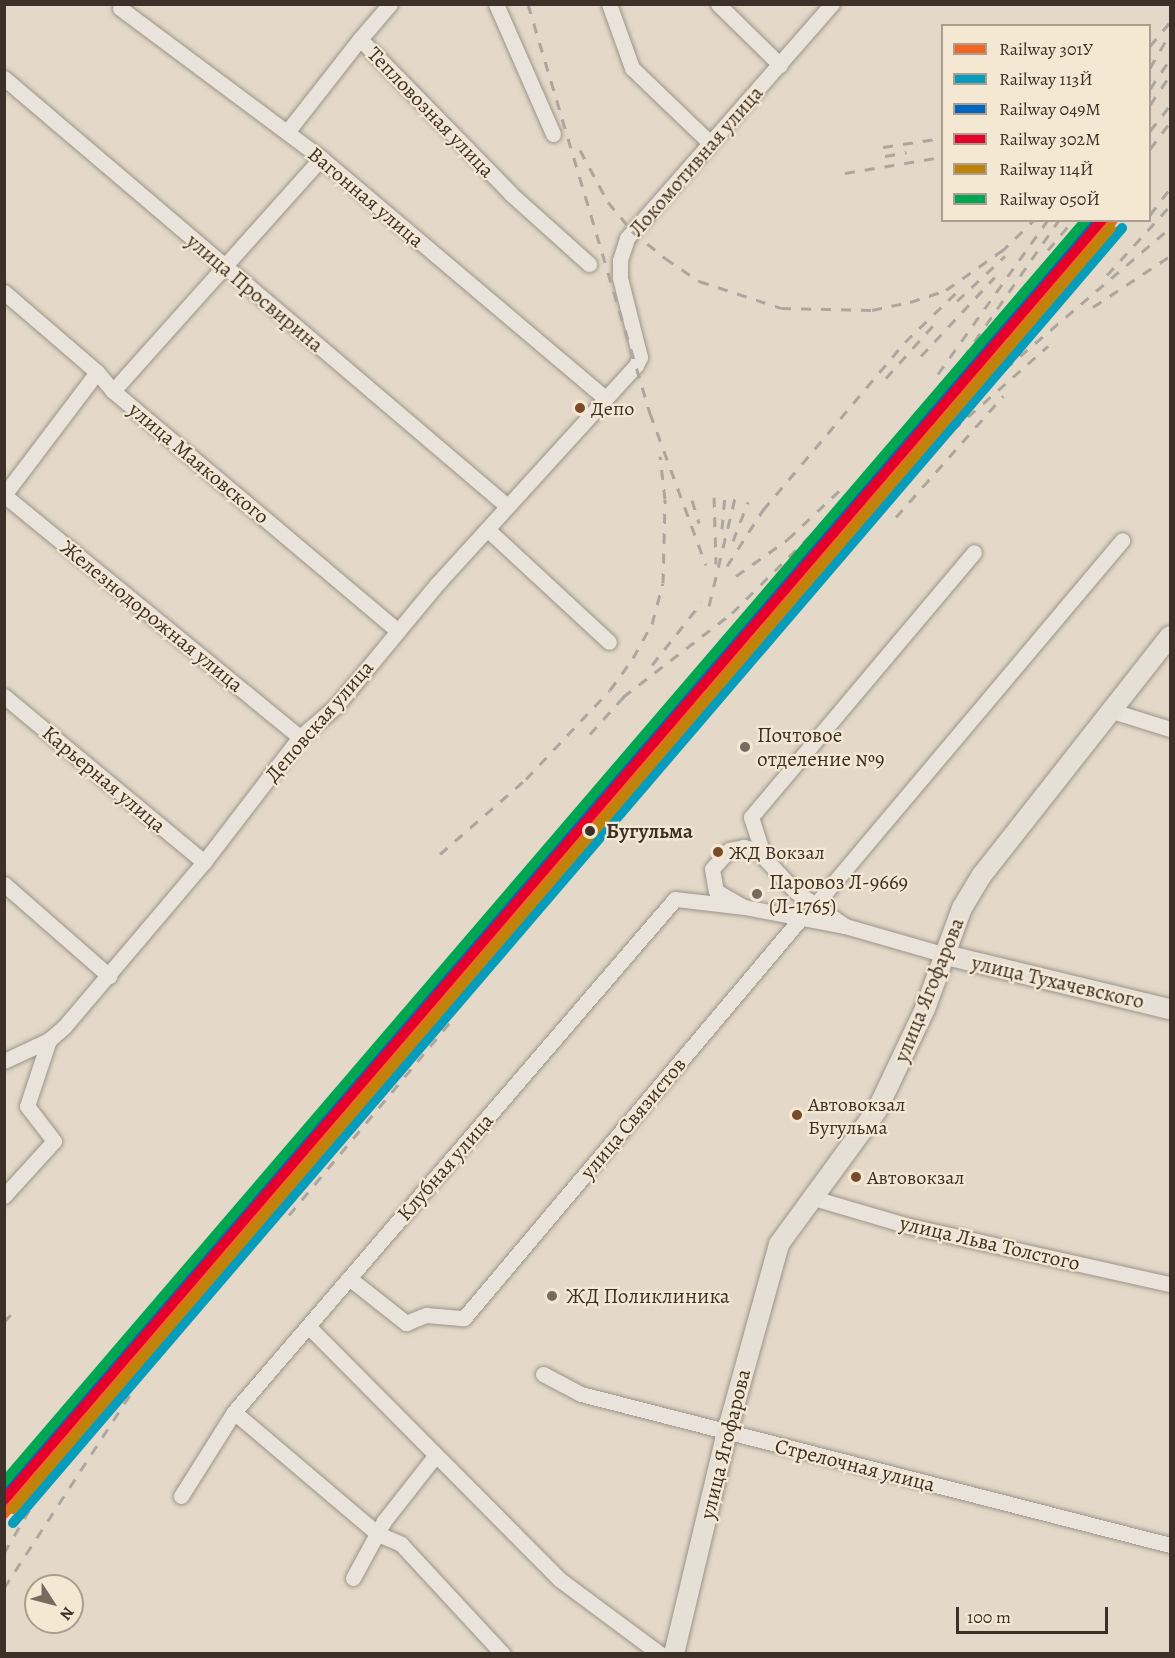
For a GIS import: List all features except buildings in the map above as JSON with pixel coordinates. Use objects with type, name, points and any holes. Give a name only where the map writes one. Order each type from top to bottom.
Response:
[{"type":"main road","name":"улица Ягофарова","points":[[674,1653],[727,1432],[779,1244],[810,1197],[876,1110],[902,1063],[946,955],[962,908],[982,875],[1109,710],[1170,636]]},
{"type":"main road","name":"улица Тухачевского","points":[[946,955],[1170,1009]]},
{"type":"street","points":[[360,39],[390,4]]},
{"type":"street","points":[[496,4],[553,134]]},
{"type":"street","points":[[609,4],[632,68],[709,142]]},
{"type":"street","points":[[718,4],[780,65]]},
{"type":"street","name":"Локомотивная улица","points":[[604,397],[640,357],[620,278],[623,246],[642,218],[832,4]]},
{"type":"street","name":"Вагонная улица","points":[[120,8],[321,158],[604,397]]},
{"type":"street","name":"Тепловозная улица","points":[[287,132],[360,39],[511,194],[590,264]]},
{"type":"street","name":"улица Просвирина","points":[[4,78],[507,506]]},
{"type":"street","points":[[113,391],[226,269],[321,158]]},
{"type":"street","name":"улица Маяковского","points":[[4,292],[97,372],[113,391],[397,630]]},
{"type":"street","points":[[5,495],[97,372]]},
{"type":"street","name":"Деповская улица","points":[[7,1057],[49,1040],[109,976],[204,862],[300,737],[336,706],[397,630],[507,506],[599,408],[604,397]]},
{"type":"street","name":"Железнодорожная улица","points":[[5,495],[300,737]]},
{"type":"street","points":[[487,529],[609,642]]},
{"type":"street","points":[[815,905],[1122,540]]},
{"type":"street","points":[[845,926],[795,891],[763,854],[751,817],[974,552]]},
{"type":"street","name":"Карьерная улица","points":[[4,696],[204,862]]},
{"type":"street","points":[[1109,710],[1170,729]]},
{"type":"street","points":[[763,854],[750,848],[734,849],[719,857],[712,869],[716,891],[744,908],[845,926],[946,955]]},
{"type":"street","points":[[4,884],[109,976]]},
{"type":"street","name":"Клубная улица","points":[[181,1496],[234,1412],[675,899],[744,908]]},
{"type":"street","name":"улица Связистов","points":[[348,1278],[406,1323],[426,1315],[464,1318],[801,918]]},
{"type":"street","points":[[4,1196],[54,1141],[27,1106],[49,1040]]},
{"type":"street","name":"улица Льва Толстого","points":[[810,1197],[927,1230],[1170,1284]]},
{"type":"street","points":[[308,1326],[559,1579],[660,1653]]},
{"type":"street","name":"Стрелочная улица","points":[[543,1374],[581,1394],[1170,1545]]},
{"type":"street","points":[[234,1412],[378,1534],[401,1544],[425,1566],[503,1653]]},
{"type":"street","points":[[353,1578],[384,1521],[435,1456]]},
{"type":"railway","points":[[528,4],[650,413],[706,565]]},
{"type":"railway","points":[[1151,45],[1170,22]]},
{"type":"railway","points":[[1151,66],[1170,34]]},
{"type":"railway","points":[[1151,88],[1170,59]]},
{"type":"railway","points":[[1151,104],[1170,75]]},
{"type":"railway","points":[[1151,130],[1170,105]]},
{"type":"railway","points":[[1151,148],[1170,122]]},
{"type":"railway","points":[[883,147],[941,138]]},
{"type":"railway","points":[[580,150],[608,202],[632,231],[665,258],[699,281],[781,308],[872,310],[910,302],[946,290],[1007,247]]},
{"type":"railway","points":[[885,156],[907,152]]},
{"type":"railway","points":[[845,173],[941,157]]},
{"type":"railway","points":[[1151,214],[1170,188]]},
{"type":"railway","points":[[1107,275],[1170,206]]},
{"type":"railway","points":[[1001,252],[1032,222]]},
{"type":"railway","points":[[938,374],[1047,222]]},
{"type":"railway","points":[[623,697],[732,613],[823,523],[963,358],[1058,222]]},
{"type":"railway","points":[[1048,250],[1071,222]]},
{"type":"railway","points":[[1004,324],[1091,222]]},
{"type":"railway","points":[[944,421],[1170,228]]},
{"type":"railway","points":[[957,301],[1005,256]]},
{"type":"railway","points":[[1093,307],[1170,256]]},
{"type":"railway","points":[[921,356],[995,277]]},
{"type":"railway","points":[[727,566],[763,510],[905,342],[961,288]]},
{"type":"railway","points":[[886,378],[938,320]]},
{"type":"railway","points":[[973,356],[998,331]]},
{"type":"railway","points":[[778,630],[953,430],[1048,346]]},
{"type":"railway","points":[[896,517],[1003,396]]},
{"type":"railway","points":[[440,854],[526,779],[610,690],[633,658],[652,624],[663,583],[665,499],[660,456]]},
{"type":"railway","points":[[736,576],[788,539],[841,489]]},
{"type":"railway","points":[[722,529],[725,496]]},
{"type":"railway","points":[[714,497],[716,564]]},
{"type":"railway","points":[[709,606],[735,498]]},
{"type":"railway","points":[[692,500],[699,523]]},
{"type":"railway","points":[[733,541],[748,502]]},
{"type":"railway","points":[[652,665],[702,602]]},
{"type":"railway","points":[[590,734],[628,692]]},
{"type":"railway","points":[[509,937],[555,874]]},
{"type":"railway","points":[[4,1553],[47,1480],[461,998],[512,932]]},
{"type":"railway","points":[[289,1215],[453,1019]]},
{"type":"railway","points":[[4,1322],[16,1309]]},
{"type":"railway","points":[[4,1588],[135,1387]]},
{"type":"railway","points":[[28,1488],[48,1468]]},
{"type":"rail line","name":"050Й","points":[[4,1482],[1084,222]]},
{"type":"rail line","name":"049М","points":[[4,1496],[1095,222]]},
{"type":"rail line","name":"302М","points":[[4,1500],[1100,222]]},
{"type":"rail line","name":"301У","points":[[4,1514],[1111,222]]},
{"type":"rail line","name":"114Й","points":[[13,1509],[1111,228]]},
{"type":"rail line","name":"113Й","points":[[13,1523],[1122,228]]},
{"type":"place","name":"Депо","points":[[580,408]]},
{"type":"place","name":"Почтовое отделение №9","points":[[745,747]]},
{"type":"place","name":"Бугульма","points":[[590,831]]},
{"type":"place","name":"ЖД Вокзал","points":[[718,852]]},
{"type":"place","name":"Паровоз Л-9669 (Л-1765)","points":[[757,894]]},
{"type":"place","name":"Автовокзал Бугульма","points":[[797,1115]]},
{"type":"place","name":"Автовокзал","points":[[856,1177]]},
{"type":"place","name":"ЖД Поликлиника","points":[[552,1296]]}]
